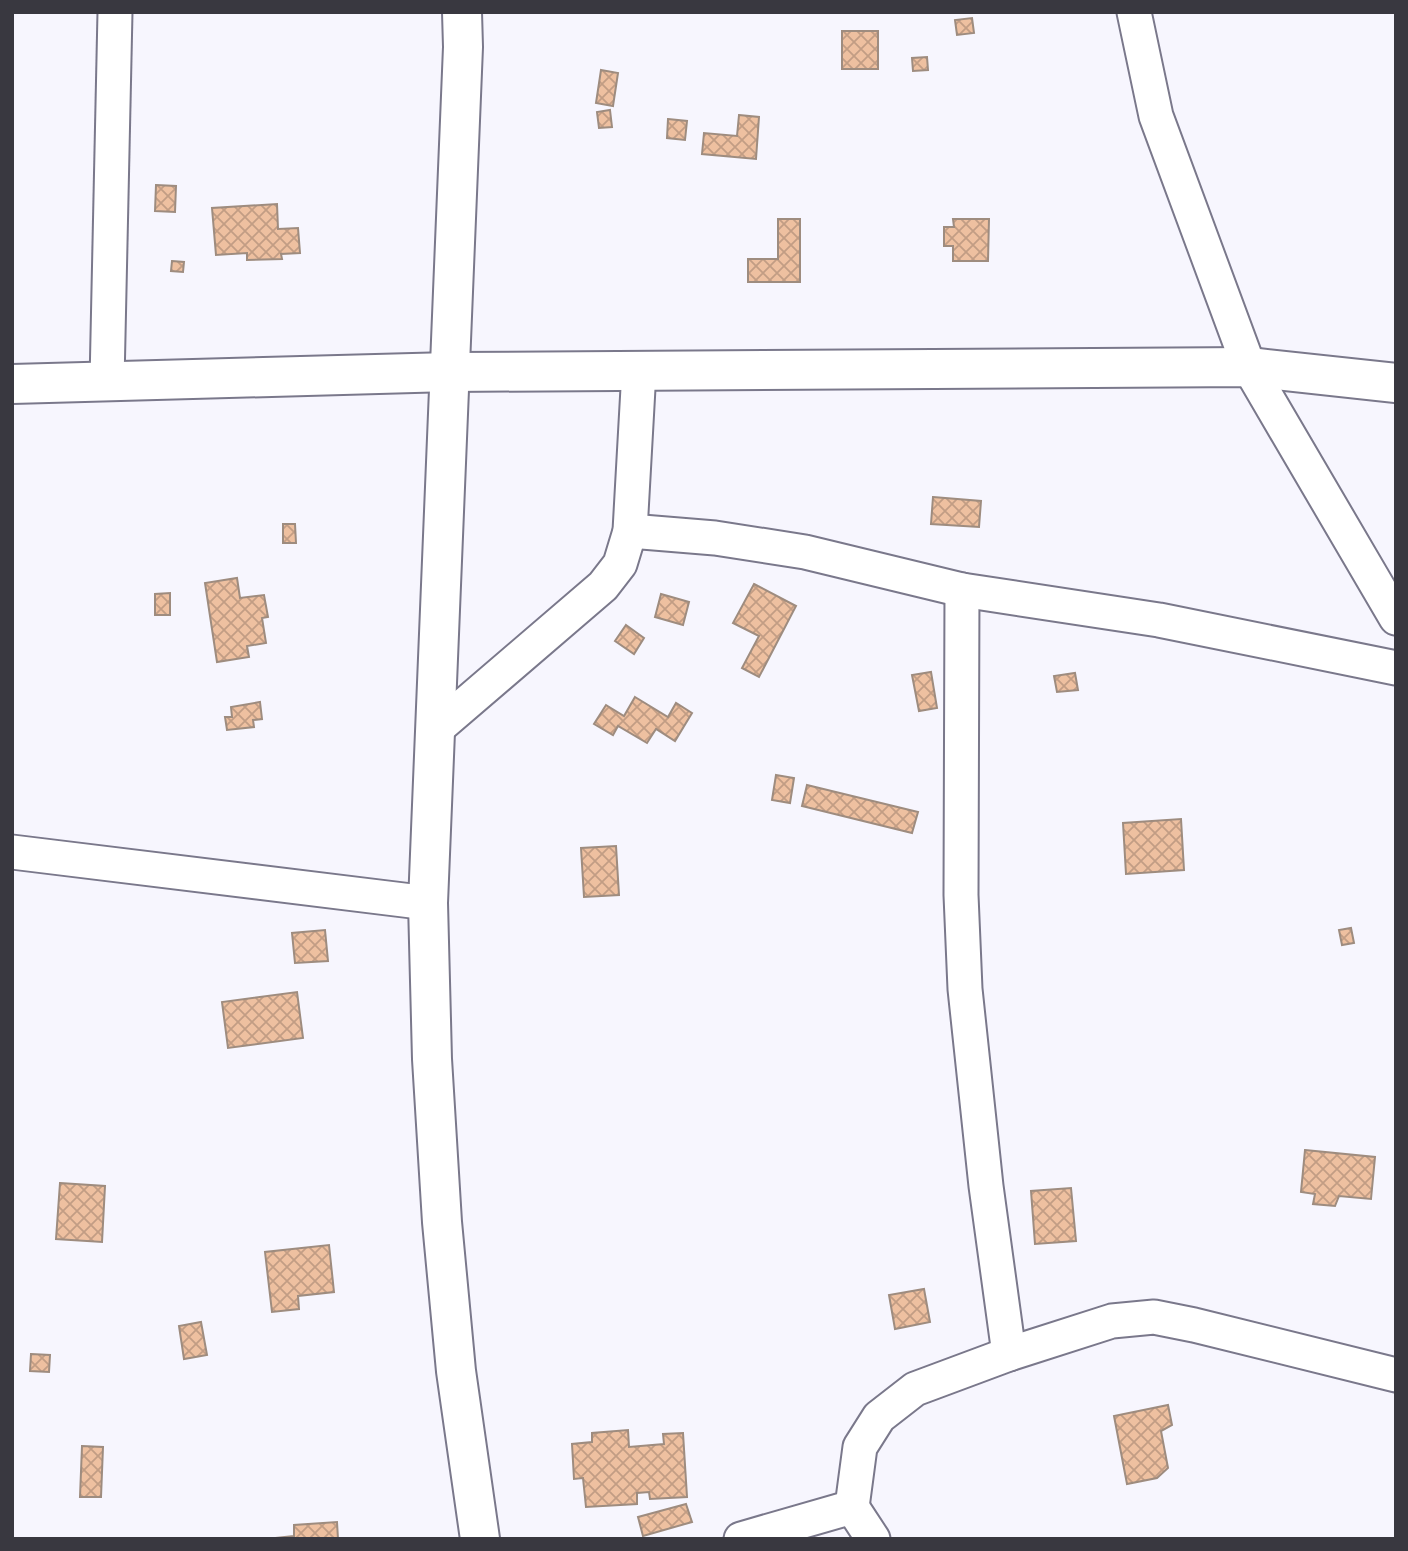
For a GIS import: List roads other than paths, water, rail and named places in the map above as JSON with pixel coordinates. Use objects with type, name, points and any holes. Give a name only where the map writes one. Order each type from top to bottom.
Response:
[{"type":"street","points":[[107,382],[115,12]]},
{"type":"street","points":[[462,12],[463,47],[428,904],[432,1059],[442,1222],[456,1371],[480,1539]]},
{"type":"street","points":[[1134,12],[1156,116],[1249,367],[1396,618]]},
{"type":"street","points":[[12,384],[450,372],[1249,367],[1396,383]]},
{"type":"street","points":[[435,731],[603,586],[620,564],[630,531],[639,370]]},
{"type":"street","points":[[630,531],[715,538],[804,552],[962,590],[1159,620],[1396,668]]},
{"type":"street","points":[[962,590],[961,895],[965,989],[985,1186],[1009,1354]]},
{"type":"street","points":[[12,852],[428,904]]},
{"type":"street","points":[[873,1539],[852,1507],[860,1447],[879,1417],[915,1389],[1009,1354],[1112,1321],[1154,1317],[1396,1376]]},
{"type":"street","points":[[741,1539],[852,1507]]}]
